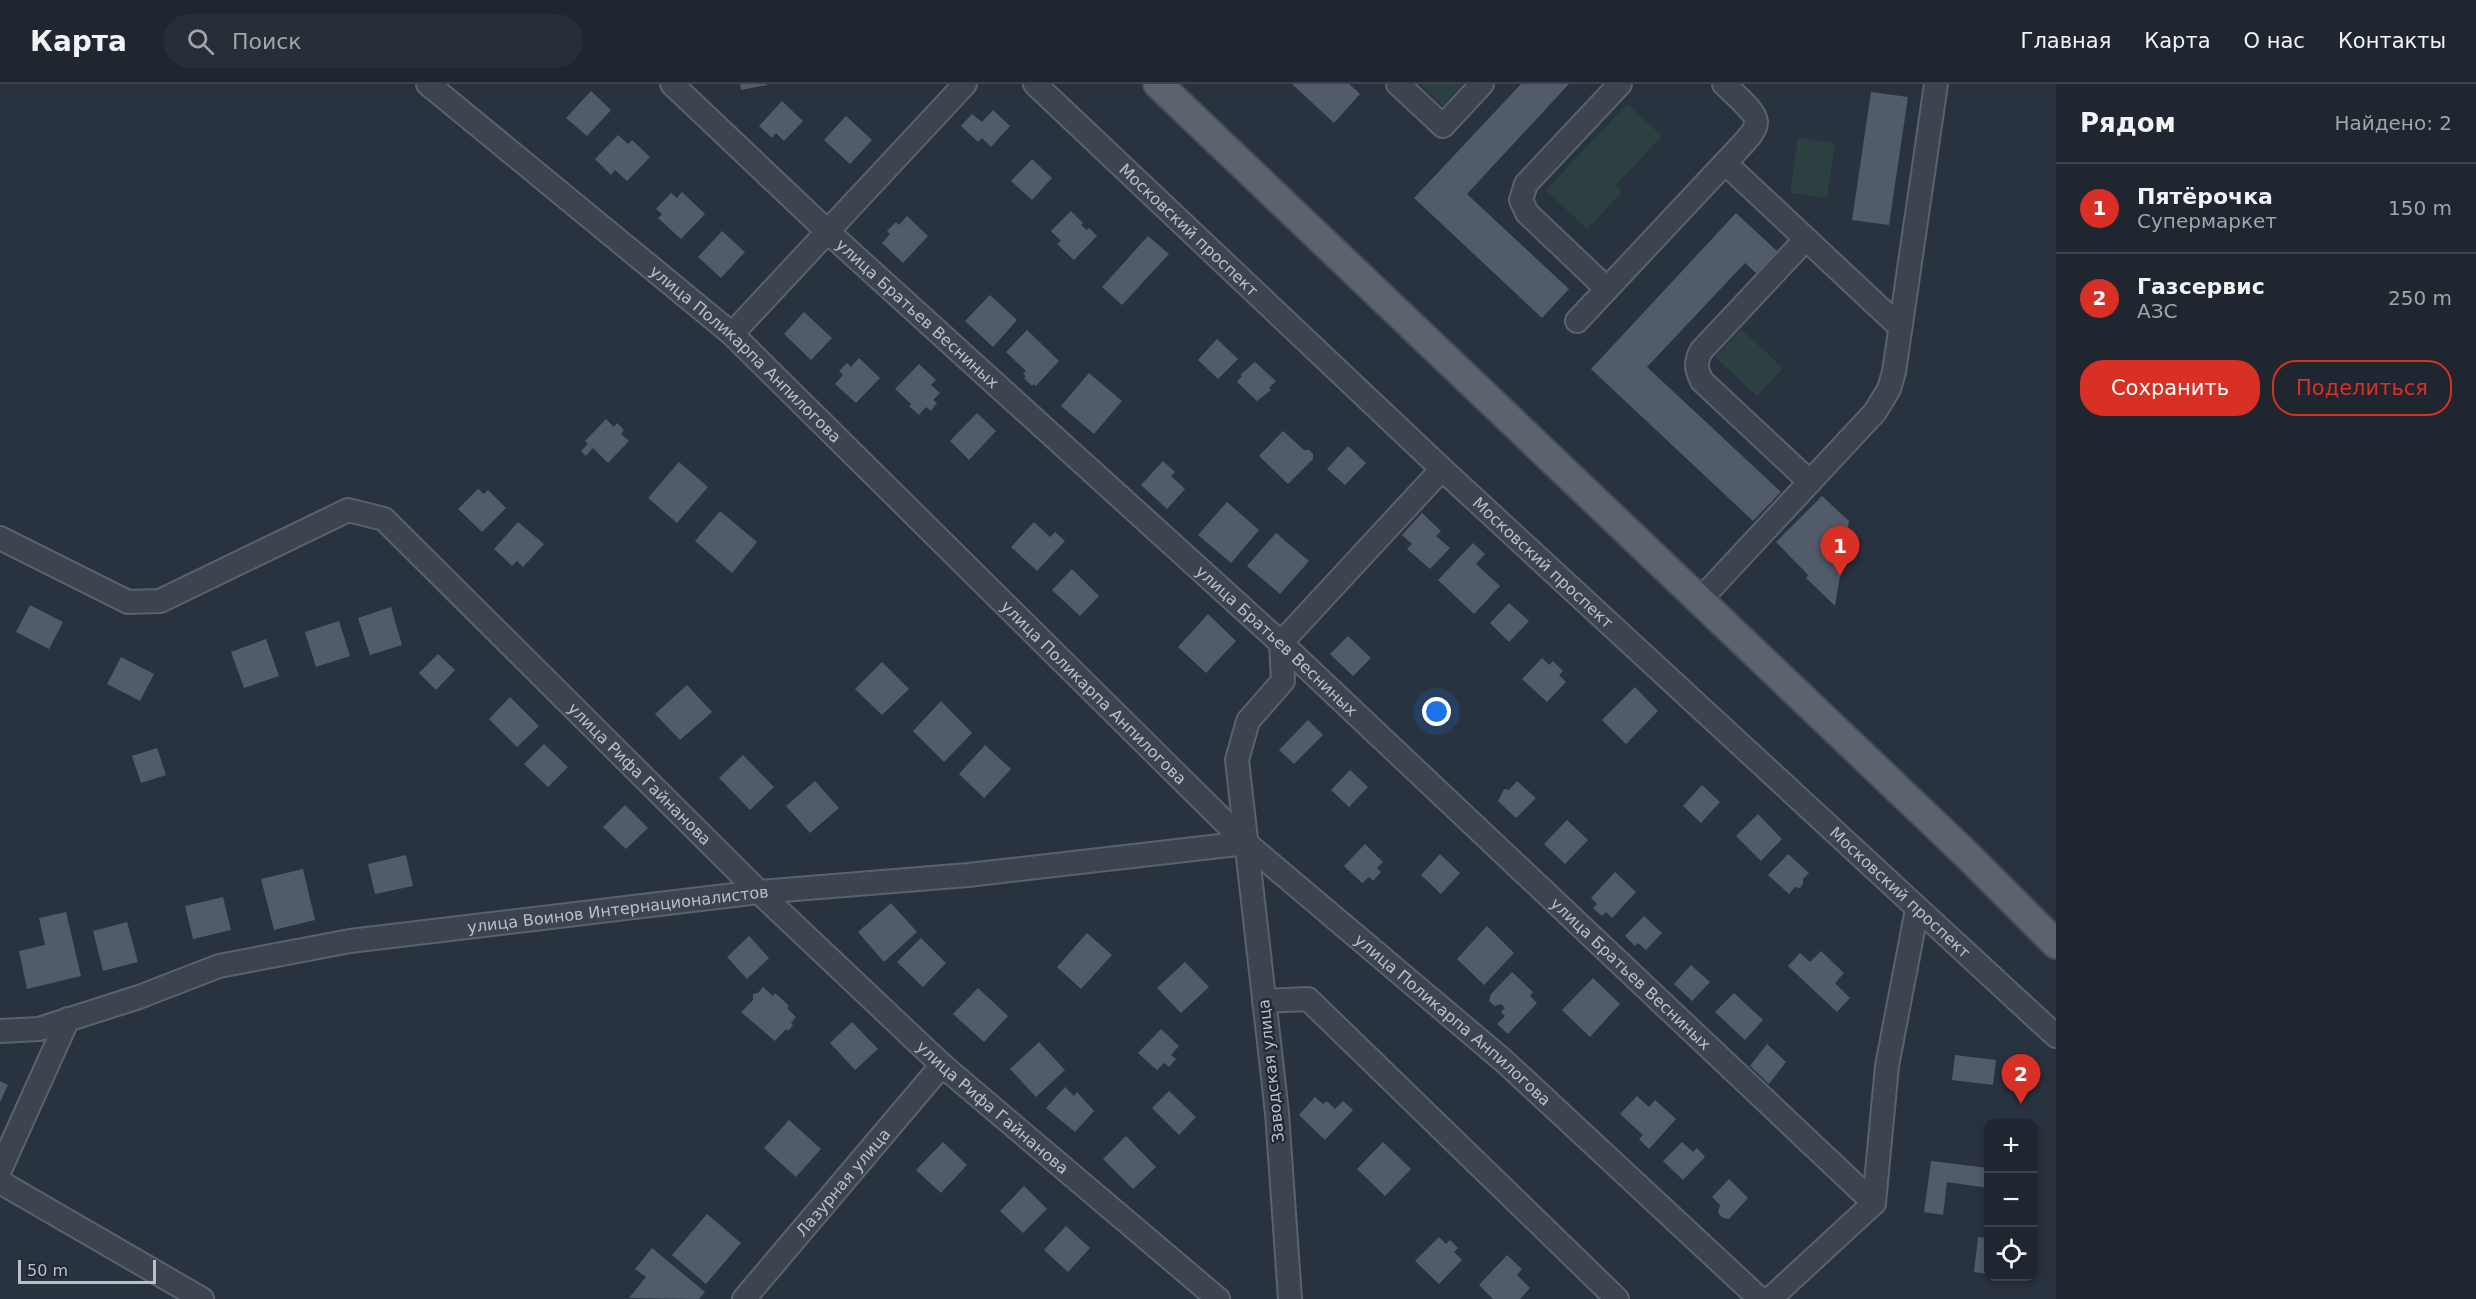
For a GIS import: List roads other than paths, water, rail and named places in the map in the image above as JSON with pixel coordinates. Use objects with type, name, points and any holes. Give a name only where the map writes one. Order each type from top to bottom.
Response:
[{"type":"main road","points":[[1158,84],[1957,846],[2056,944]]},
{"type":"street","name":"улица Поликарпа Анпилогова","points":[[428,84],[732,334],[1246,843],[1504,1061],[1760,1299]]},
{"type":"street","name":"улица Братьев Весниных","points":[[672,84],[827,231],[1281,643],[1874,1203]]},
{"type":"street","points":[[732,334],[965,84]]},
{"type":"street","name":"Московский проспект","points":[[1035,84],[1442,469],[2056,1036]]},
{"type":"street","points":[[1398,84],[1443,126],[1482,84]]},
{"type":"street","points":[[1607,289],[1527,213],[1521,200],[1526,184],[1620,84]]},
{"type":"street","points":[[1577,321],[1753,132],[1757,123],[1756,116],[1724,84]]},
{"type":"street","points":[[1699,601],[1875,412],[1885,397],[1894,372],[1936,84]]},
{"type":"street","points":[[1725,163],[1900,327]]},
{"type":"street","points":[[1806,239],[1701,351],[1696,370],[1702,381],[1810,482]]},
{"type":"street","points":[[1281,643],[1442,469]]},
{"type":"street","name":"улица Рифа Гайнанова","points":[[0,538],[128,602],[160,601],[348,510],[384,519],[759,892],[942,1065],[1218,1299]]},
{"type":"street","name":"Заводская улица","points":[[1281,643],[1283,681],[1248,721],[1237,760],[1277,1113],[1290,1299]]},
{"type":"street","name":"улица Воинов Интернационалистов","points":[[0,1032],[39,1029],[139,997],[219,966],[350,941],[759,892],[968,875],[1246,843]]},
{"type":"street","points":[[1770,1299],[1874,1203],[1887,1066],[1917,909]]},
{"type":"street","points":[[1264,1001],[1308,999],[1617,1299]]},
{"type":"street","points":[[0,1170],[68,1019]]},
{"type":"street","name":"Лазурная улица","points":[[744,1299],[942,1065]]},
{"type":"street","points":[[0,1182],[202,1299]]},
{"type":"place","name":"Пятёрочка","points":[[1840,576]]},
{"type":"place","name":"Газсервис","points":[[2021,1104]]}]
